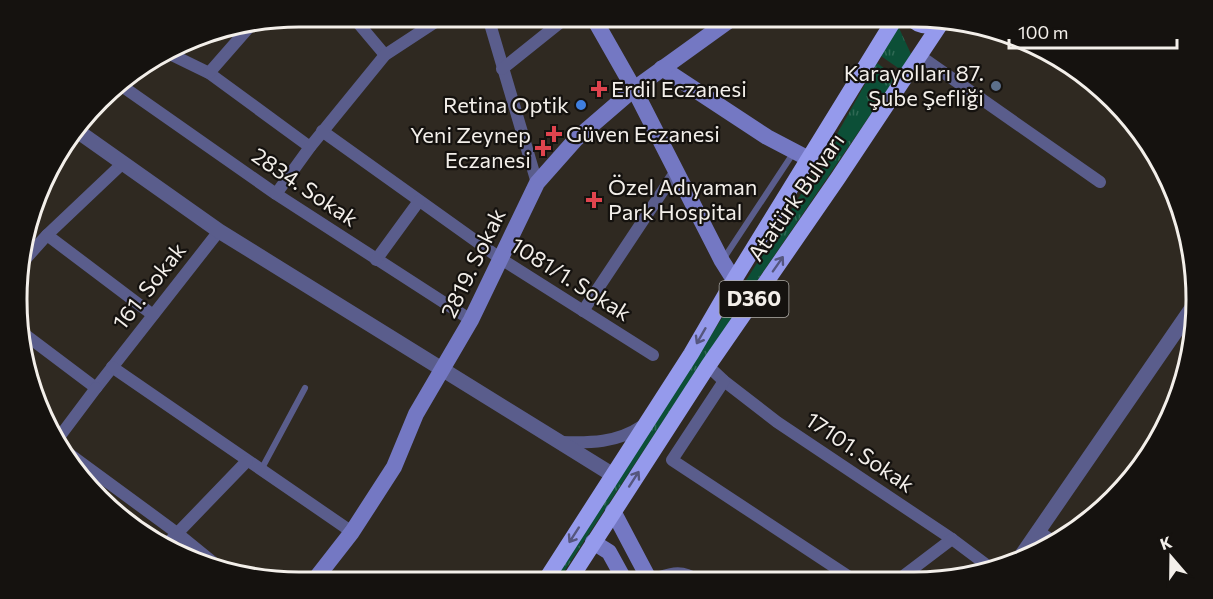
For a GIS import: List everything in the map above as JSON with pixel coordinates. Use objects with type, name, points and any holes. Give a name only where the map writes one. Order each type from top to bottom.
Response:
[{"type":"highway","name":"Atatürk Bulvarı","points":[[550,572],[691,354],[890,27]]},
{"type":"highway","name":"Atatürk Bulvarı","points":[[575,572],[708,366],[937,28]]},
{"type":"main road","points":[[598,27],[634,89],[722,261],[734,280]]},
{"type":"main road","name":"2819. Sokak","points":[[321,572],[352,532],[394,467],[416,414],[471,320],[537,183],[576,139],[634,89],[720,27]]},
{"type":"main road","points":[[662,68],[767,137],[809,159]]},
{"type":"main road","points":[[613,511],[646,572]]},
{"type":"main road","points":[[593,542],[609,552],[621,572]]},
{"type":"street","points":[[362,27],[385,55]]},
{"type":"street","points":[[276,194],[322,131],[385,55],[427,27]]},
{"type":"street","points":[[491,27],[537,183]]},
{"type":"street","points":[[502,69],[554,27]]},
{"type":"street","points":[[209,73],[233,35]]},
{"type":"street","points":[[920,56],[1100,182]]},
{"type":"street","points":[[176,57],[209,73],[310,147]]},
{"type":"street","name":"2834. Sokak","points":[[127,89],[276,194],[471,320]]},
{"type":"street","name":"1081/1. Sokak","points":[[322,131],[501,259],[653,355]]},
{"type":"street","points":[[83,135],[219,231],[613,474]]},
{"type":"street","points":[[31,253],[123,163]]},
{"type":"street","points":[[583,311],[676,171]]},
{"type":"street","points":[[376,260],[419,201]]},
{"type":"street","name":"161. Sokak","points":[[62,433],[219,231]]},
{"type":"street","points":[[47,235],[153,315]]},
{"type":"street","points":[[1027,547],[1185,318]]},
{"type":"street","points":[[30,340],[96,388]]},
{"type":"street","name":"17101. Sokak","points":[[708,366],[724,381],[825,456],[952,539],[984,563]]},
{"type":"street","points":[[112,367],[352,532]]},
{"type":"street","points":[[724,381],[672,460],[842,572]]},
{"type":"street","points":[[561,442],[607,441],[629,435],[646,424]]},
{"type":"street","points":[[171,540],[247,460]]},
{"type":"street","points":[[81,463],[203,554]]},
{"type":"street","points":[[1038,531],[1047,537]]},
{"type":"street","points":[[909,572],[952,539]]},
{"type":"lane","points":[[722,261],[794,152]]},
{"type":"lane","points":[[261,470],[305,388]]},
{"type":"green space","points":[[899,28],[911,54],[901,70],[881,56]]},
{"type":"green space","points":[[877,63],[896,77],[701,363],[564,572],[560,572],[819,166]]},
{"type":"place","name":"Karayolları 87. Şube Şefliği","points":[[996,86]]},
{"type":"place","name":"Erdil Eczanesi","points":[[599,89]]},
{"type":"place","name":"Retina Optik","points":[[581,105]]},
{"type":"place","name":"Güven Eczanesi","points":[[554,134]]},
{"type":"place","name":"Yeni Zeynep Eczanesi","points":[[543,148]]},
{"type":"place","name":"Özel Adıyaman Park Hospital","points":[[594,200]]}]
